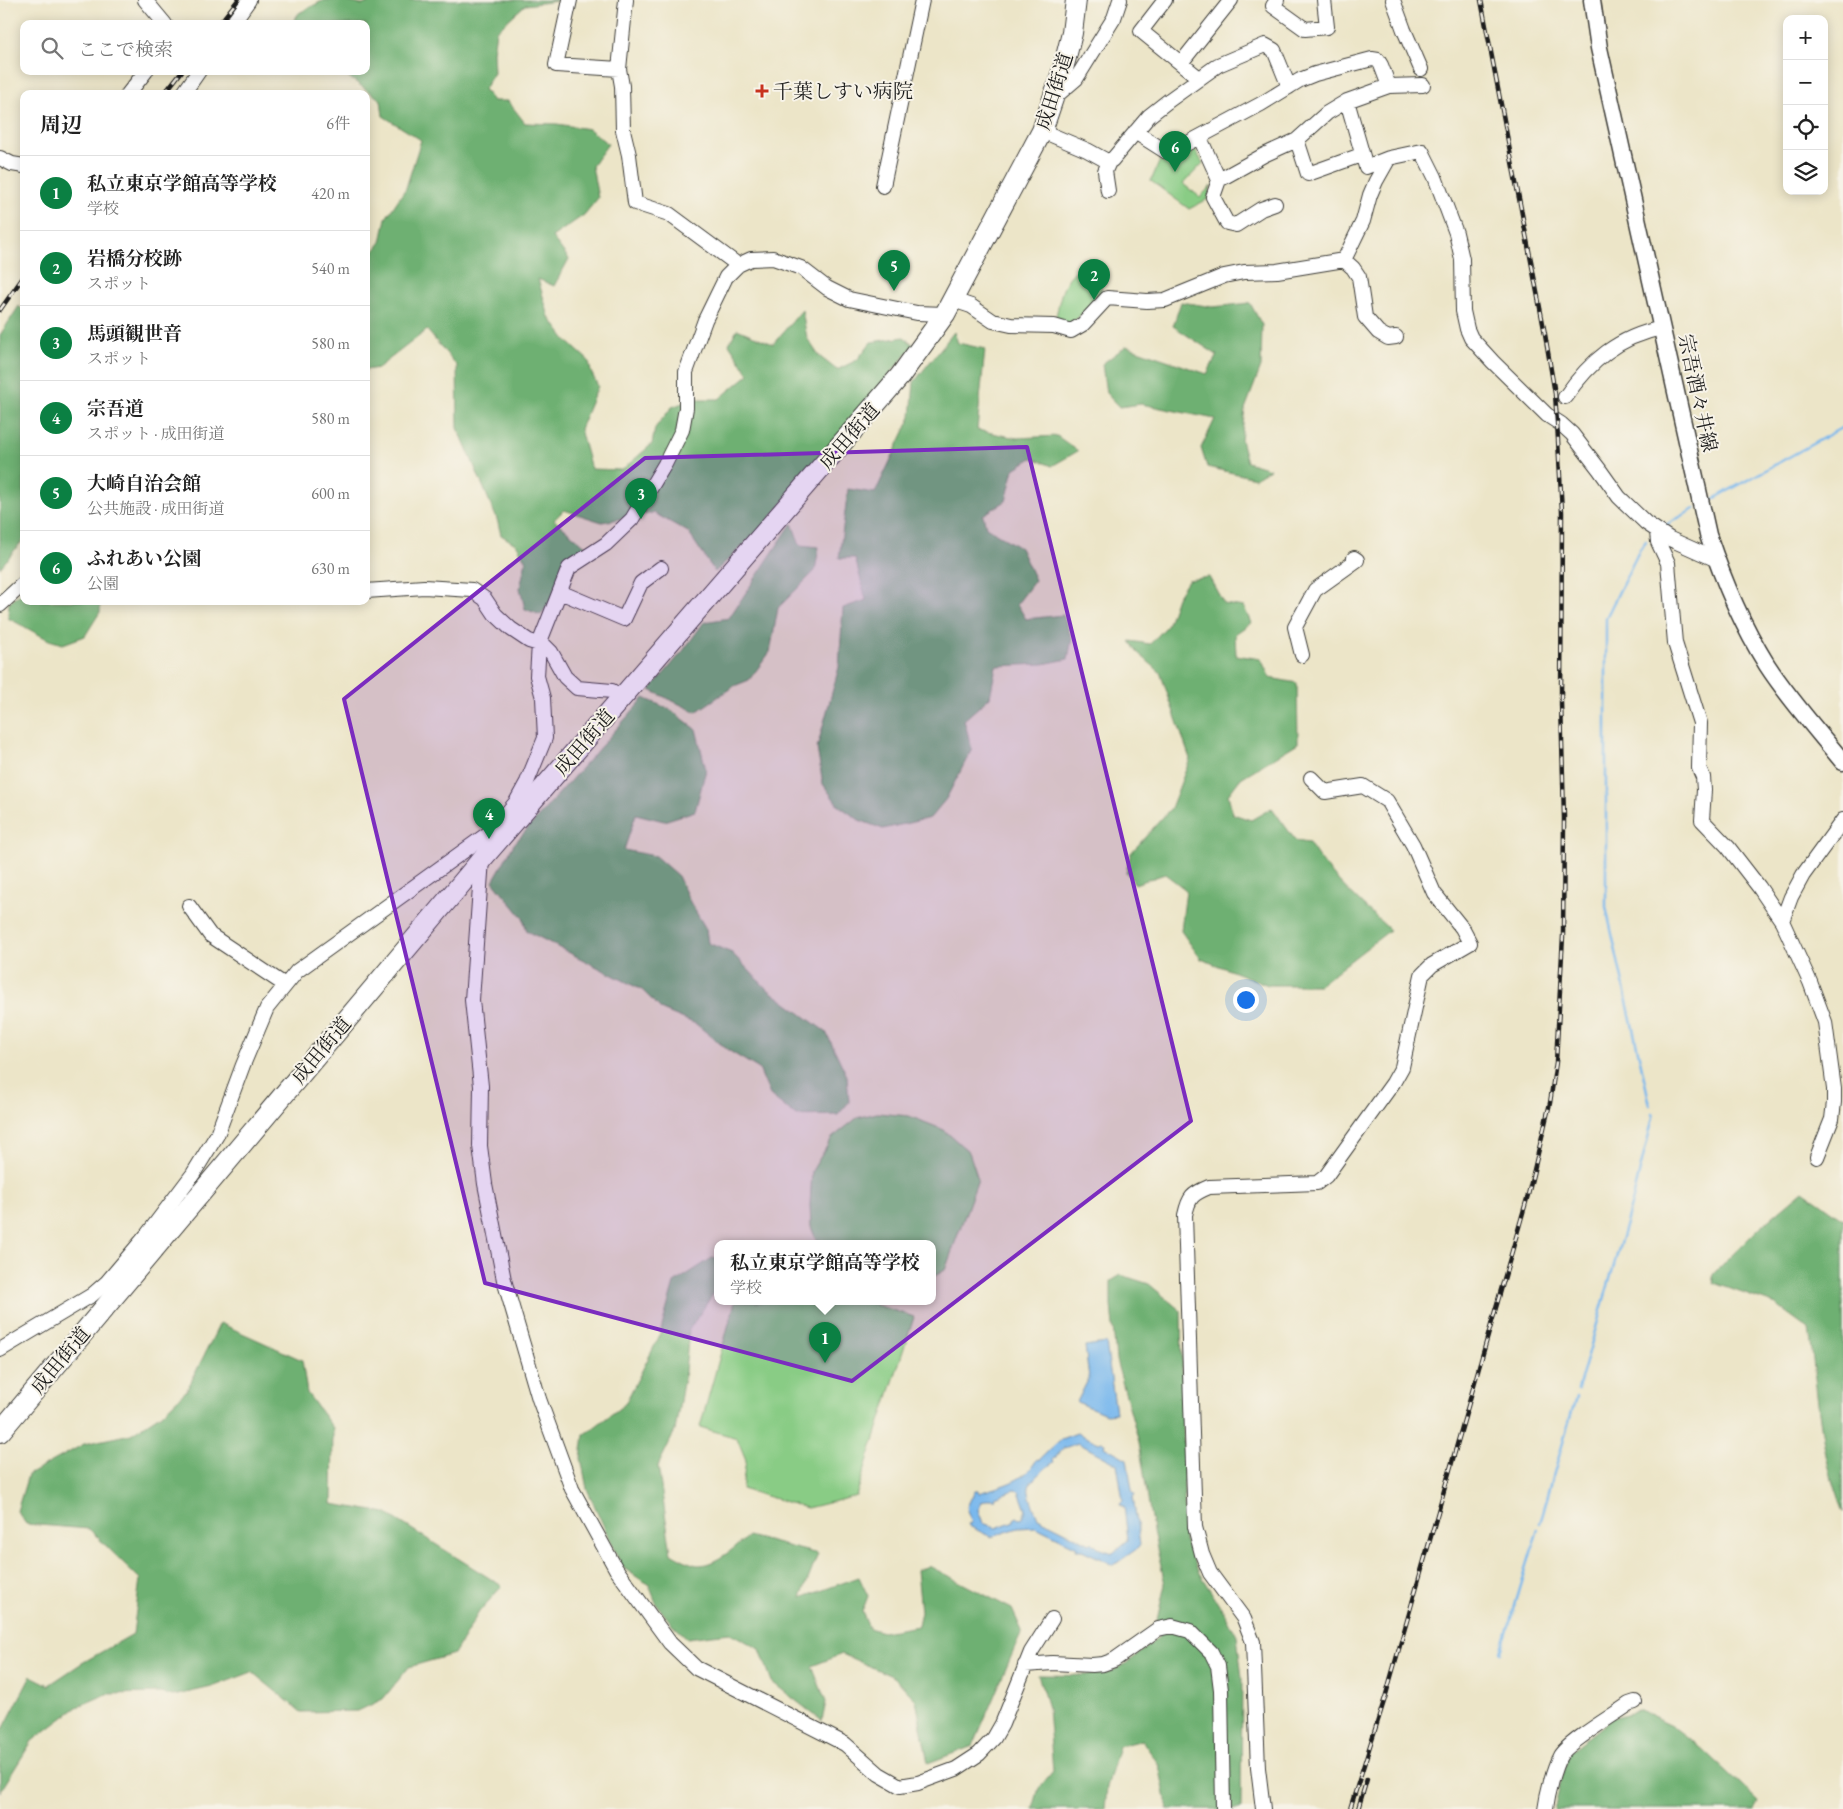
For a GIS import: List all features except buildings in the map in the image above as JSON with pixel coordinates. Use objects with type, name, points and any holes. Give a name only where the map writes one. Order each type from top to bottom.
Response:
[{"type":"highway","name":"成田街道","points":[[0,1432],[482,858],[494,836],[622,699],[900,376],[949,307],[1042,131],[1054,97],[1072,33],[1076,0]]},
{"type":"main road","name":"宗吾酒々井線","points":[[1592,0],[1599,48],[1701,506],[1716,560],[1734,601],[1767,664],[1843,762]]},
{"type":"street","points":[[145,0],[162,20]]},
{"type":"street","points":[[235,20],[249,0]]},
{"type":"street","points":[[570,0],[556,65],[619,69]]},
{"type":"street","points":[[626,0],[619,69],[622,86],[623,130],[629,155],[636,203],[669,214],[738,265]]},
{"type":"street","points":[[883,186],[922,0]]},
{"type":"street","points":[[1054,97],[1076,79],[1114,18],[1120,0]]},
{"type":"street","points":[[1165,0],[1141,31],[1200,78]]},
{"type":"street","points":[[1181,63],[1231,0]]},
{"type":"street","points":[[1277,0],[1273,6],[1305,29],[1327,27],[1324,0]]},
{"type":"street","points":[[1393,0],[1420,69]]},
{"type":"street","points":[[1108,191],[1105,171],[1108,162],[1112,160],[1149,116],[1218,65],[1265,45],[1274,50],[1289,87]]},
{"type":"street","points":[[1135,132],[1165,151],[1171,152],[1200,138],[1315,74],[1372,59],[1378,60],[1382,65],[1389,86]]},
{"type":"street","points":[[131,90],[143,75]]},
{"type":"street","points":[[186,90],[196,75]]},
{"type":"street","points":[[1275,204],[1261,209],[1236,225],[1227,223],[1213,197],[1219,180],[1264,155],[1297,140],[1327,112],[1347,101],[1389,86],[1422,85]]},
{"type":"street","points":[[1347,101],[1366,167],[1389,158],[1422,151],[1435,177],[1456,233],[1462,259],[1463,311],[1471,338],[1547,415],[1572,434],[1600,469],[1618,497],[1657,532],[1716,560]]},
{"type":"street","points":[[1042,131],[1087,150],[1108,162]]},
{"type":"street","points":[[1200,138],[1219,180]]},
{"type":"street","points":[[1297,140],[1308,174],[1361,155]]},
{"type":"street","points":[[0,158],[12,164],[20,165]]},
{"type":"street","points":[[1344,260],[1363,221],[1376,181],[1389,158]]},
{"type":"street","points":[[0,1350],[92,1294],[107,1282],[146,1236],[193,1174],[217,1135],[267,1008],[297,971],[494,836],[516,802],[545,738],[543,698],[537,676],[539,643],[570,568],[606,544],[632,519],[665,464],[682,430],[686,408],[686,372],[705,320],[726,277],[738,265],[751,259],[773,258],[802,268],[827,288],[849,299],[917,313],[949,307],[971,306],[993,321],[1010,326],[1054,326],[1071,331],[1083,324],[1107,298],[1146,301],[1165,300],[1224,276],[1244,272],[1277,271],[1344,260]]},
{"type":"street","points":[[1344,260],[1359,277],[1365,317],[1378,332],[1388,338],[1396,337]]},
{"type":"street","points":[[1565,396],[1589,366],[1615,346],[1628,339],[1662,328]]},
{"type":"street","points":[[1657,532],[1658,542],[1668,563],[1675,643],[1700,723],[1699,768],[1703,777],[1704,790],[1702,820],[1728,848],[1782,921],[1810,982],[1825,1022],[1834,1102],[1832,1119],[1817,1157]]},
{"type":"street","points":[[1302,655],[1295,627],[1311,597],[1315,590],[1357,560],[1354,558]]},
{"type":"street","points":[[560,592],[624,619],[641,583],[661,568]]},
{"type":"street","points":[[0,604],[20,586]]},
{"type":"street","points":[[370,591],[424,587],[472,590],[485,599],[495,614],[511,628],[529,642],[539,643],[551,652],[565,677],[577,688],[612,691],[622,699]]},
{"type":"street","points":[[1263,1809],[1258,1768],[1253,1642],[1244,1619],[1210,1573],[1202,1554],[1195,1527],[1185,1215],[1188,1202],[1195,1192],[1209,1187],[1316,1183],[1326,1176],[1393,1083],[1402,1067],[1422,976],[1432,964],[1470,943],[1462,928],[1434,893],[1413,845],[1387,801],[1363,786],[1325,792],[1312,778]]},
{"type":"street","points":[[1782,921],[1791,897],[1803,875],[1843,820]]},
{"type":"street","points":[[482,858],[472,1000],[481,1086],[480,1146],[485,1184],[504,1280],[539,1399],[572,1489],[616,1569],[670,1642],[696,1668],[845,1744],[879,1774],[900,1786],[918,1783],[956,1770],[979,1754],[994,1738],[1002,1724],[1031,1652],[1052,1619]]},
{"type":"street","points":[[189,906],[210,935],[285,985]]},
{"type":"street","points":[[1025,1665],[1052,1663],[1103,1664],[1114,1660],[1158,1629],[1172,1626],[1190,1631],[1211,1652],[1218,1666],[1221,1690],[1223,1809]]},
{"type":"street","points":[[1545,1809],[1547,1795],[1560,1756],[1569,1746],[1629,1704],[1635,1702]]},
{"type":"highlighted area","points":[[1027,447],[1191,1121],[852,1381],[485,1283],[344,699],[645,458]]},
{"type":"green space","points":[[324,0],[340,0],[362,5],[376,0],[565,0],[525,5],[496,31],[493,52],[494,73],[484,89],[493,101],[508,101],[525,123],[557,124],[589,129],[608,144],[592,166],[598,198],[584,215],[552,237],[569,259],[554,286],[538,279],[549,317],[567,341],[589,361],[591,372],[598,386],[580,429],[591,469],[622,470],[652,444],[655,428],[672,407],[693,399],[719,399],[749,374],[729,344],[737,329],[773,344],[802,310],[807,338],[819,356],[837,370],[857,360],[871,342],[904,337],[914,345],[763,527],[715,572],[688,532],[654,513],[602,522],[564,510],[554,520],[588,548],[541,615],[525,609],[520,588],[526,561],[517,545],[501,535],[497,519],[458,428],[457,366],[427,330],[378,368],[370,369],[370,256],[381,242],[386,218],[406,188],[421,140],[383,116],[381,100],[370,92],[370,90],[367,90],[346,75],[370,75],[370,20],[294,20],[299,13]]},
{"type":"green space","points":[[1193,147],[1203,163],[1183,184],[1200,197],[1211,186],[1208,199],[1189,209],[1151,181],[1161,158],[1168,161]]},
{"type":"green space","points":[[1085,266],[1102,275],[1101,296],[1071,324],[1055,321],[1063,289],[1067,281],[1077,270]]},
{"type":"green space","points":[[1181,302],[1213,307],[1250,303],[1262,325],[1261,367],[1245,409],[1241,440],[1247,462],[1270,469],[1255,478],[1207,467],[1201,448],[1215,419],[1141,404],[1119,407],[1106,393],[1102,364],[1126,346],[1207,374],[1217,355],[1173,326]]},
{"type":"green space","points":[[19,306],[20,544],[0,568],[0,335]]},
{"type":"green space","points":[[954,332],[958,343],[985,349],[977,430],[1017,438],[1057,436],[1078,451],[1052,466],[1032,458],[1014,469],[1006,501],[983,515],[986,527],[1020,548],[1035,580],[1017,604],[1026,619],[1063,615],[1072,639],[1068,659],[1043,664],[996,666],[990,697],[964,720],[972,749],[946,799],[930,818],[883,829],[859,820],[838,805],[823,784],[817,748],[839,667],[843,608],[866,600],[855,558],[839,558],[848,489],[875,493],[911,417],[914,382]]},
{"type":"green space","points":[[792,523],[800,545],[819,547],[815,571],[778,608],[770,652],[749,680],[734,686],[696,712],[650,690],[683,651],[704,622],[729,618]]},
{"type":"green space","points":[[1209,577],[1224,604],[1244,607],[1251,623],[1235,634],[1236,655],[1261,659],[1270,678],[1297,683],[1298,743],[1241,778],[1228,795],[1233,814],[1251,820],[1272,808],[1296,841],[1309,843],[1336,879],[1390,930],[1319,985],[1268,985],[1201,959],[1181,931],[1186,890],[1165,874],[1135,884],[1126,872],[1131,853],[1171,808],[1190,759],[1160,672],[1137,652],[1130,641],[1150,644],[1167,626],[1177,597],[1188,580]]},
{"type":"green space","points":[[20,595],[20,605],[101,605],[100,612],[85,636],[63,644],[49,640],[8,618],[9,602]]},
{"type":"green space","points":[[644,698],[671,710],[696,729],[706,770],[695,811],[664,821],[636,814],[624,850],[655,856],[678,876],[690,902],[706,929],[708,943],[732,953],[766,988],[826,1032],[847,1076],[849,1102],[838,1115],[796,1116],[770,1095],[759,1069],[728,1050],[696,1024],[662,1010],[642,990],[527,931],[523,918],[493,881],[514,844]]},
{"type":"green space","points":[[877,1113],[909,1116],[944,1130],[969,1152],[978,1179],[945,1270],[936,1275],[936,1240],[816,1239],[811,1227],[812,1171],[832,1138],[857,1118]]},
{"type":"green space","points":[[1803,1191],[1843,1219],[1843,1512],[1835,1490],[1824,1445],[1809,1329],[1776,1305],[1714,1283],[1712,1275],[1758,1229]]},
{"type":"green space","points":[[714,1258],[714,1292],[689,1330],[685,1371],[675,1431],[658,1466],[671,1553],[693,1564],[707,1564],[715,1561],[737,1546],[748,1536],[818,1554],[801,1598],[859,1577],[868,1596],[862,1612],[869,1628],[883,1632],[918,1626],[921,1612],[917,1570],[929,1566],[1012,1609],[1022,1631],[973,1746],[928,1763],[916,1700],[894,1677],[842,1654],[812,1666],[826,1702],[822,1721],[772,1682],[760,1649],[730,1633],[687,1638],[672,1624],[657,1605],[649,1585],[622,1567],[587,1489],[581,1458],[584,1435],[625,1404],[659,1337],[674,1283]]},
{"type":"green space","points":[[1121,1275],[1149,1284],[1181,1311],[1185,1541],[1199,1573],[1237,1636],[1242,1678],[1241,1809],[1168,1809],[1159,1765],[1142,1740],[1119,1746],[1107,1787],[1105,1809],[1033,1809],[1039,1788],[1053,1771],[1048,1708],[1038,1675],[1082,1675],[1108,1672],[1128,1662],[1159,1637],[1157,1620],[1165,1584],[1153,1531],[1139,1442],[1116,1360],[1111,1305],[1111,1281]]},
{"type":"green space","points":[[734,1305],[876,1305],[914,1317],[856,1496],[807,1508],[742,1489],[746,1460],[737,1438],[700,1427]]},
{"type":"green space","points":[[220,1323],[302,1360],[307,1393],[333,1428],[332,1504],[386,1513],[502,1586],[479,1612],[454,1654],[409,1667],[383,1699],[358,1711],[301,1712],[252,1672],[212,1687],[173,1696],[160,1693],[107,1694],[77,1707],[32,1741],[0,1792],[0,1735],[31,1676],[49,1685],[82,1663],[133,1634],[140,1579],[89,1529],[26,1524],[17,1511],[28,1475],[84,1444],[131,1434],[163,1413],[187,1390]]},
{"type":"green space","points":[[1638,1710],[1672,1726],[1701,1748],[1759,1802],[1755,1809],[1554,1809],[1568,1753],[1613,1717]]},
{"type":"water","points":[[1106,1343],[1116,1413],[1106,1414],[1077,1402],[1089,1378],[1085,1346]]},
{"type":"water","points":[[1077,1433],[1099,1443],[1105,1443],[1104,1446],[1127,1459],[1132,1490],[1135,1495],[1133,1496],[1140,1545],[1114,1565],[1082,1550],[1076,1550],[1077,1547],[1036,1527],[1018,1528],[991,1537],[968,1524],[972,1523],[967,1507],[975,1490],[978,1490],[979,1493],[1020,1478],[1032,1467],[1037,1459],[1039,1460],[1061,1439]],"holes":[[[1078,1443],[1117,1464],[1123,1500],[1120,1503],[1121,1506],[1124,1506],[1128,1540],[1113,1553],[1098,1548],[1092,1542],[1090,1544],[1038,1518],[1030,1498],[1029,1487],[1032,1481],[1054,1462],[1053,1460],[1064,1448]],[[1014,1490],[1019,1491],[1026,1510],[1023,1518],[1017,1517],[1014,1521],[996,1528],[983,1523],[978,1510],[982,1502],[996,1499],[995,1497]]]},
{"type":"waterway","points":[[1708,502],[1843,427]]},
{"type":"waterway","points":[[1662,527],[1696,508]]},
{"type":"waterway","points":[[1646,541],[1640,549],[1606,618],[1606,907],[1650,1105]]},
{"type":"waterway","points":[[1578,1390],[1633,1199],[1653,1117],[1652,1113]]},
{"type":"waterway","points":[[1540,1523],[1576,1397]]},
{"type":"waterway","points":[[1501,1652],[1538,1529]]},
{"type":"railway","points":[[222,20],[238,0]]},
{"type":"railway","points":[[1350,1809],[1385,1698],[1528,1195],[1550,1103],[1556,1062],[1563,936],[1564,818],[1561,701],[1562,512],[1557,422],[1555,394],[1545,334],[1481,0]]},
{"type":"railway","points":[[167,90],[179,75]]},
{"type":"railway","points":[[0,310],[20,282]]},
{"type":"railway","points":[[1358,1809],[1367,1779]]},
{"type":"place","name":"千葉しすい病院","points":[[762,91]]},
{"type":"place","name":"ふれあい公園","points":[[1175,172]]},
{"type":"place","name":"大崎自治会館","points":[[894,291]]},
{"type":"place","name":"岩橋分校跡","points":[[1094,300]]},
{"type":"place","name":"馬頭観世音","points":[[641,519]]},
{"type":"place","name":"宗吾道","points":[[489,839]]},
{"type":"place","name":"私立東京学館高等学校","points":[[825,1363]]}]
